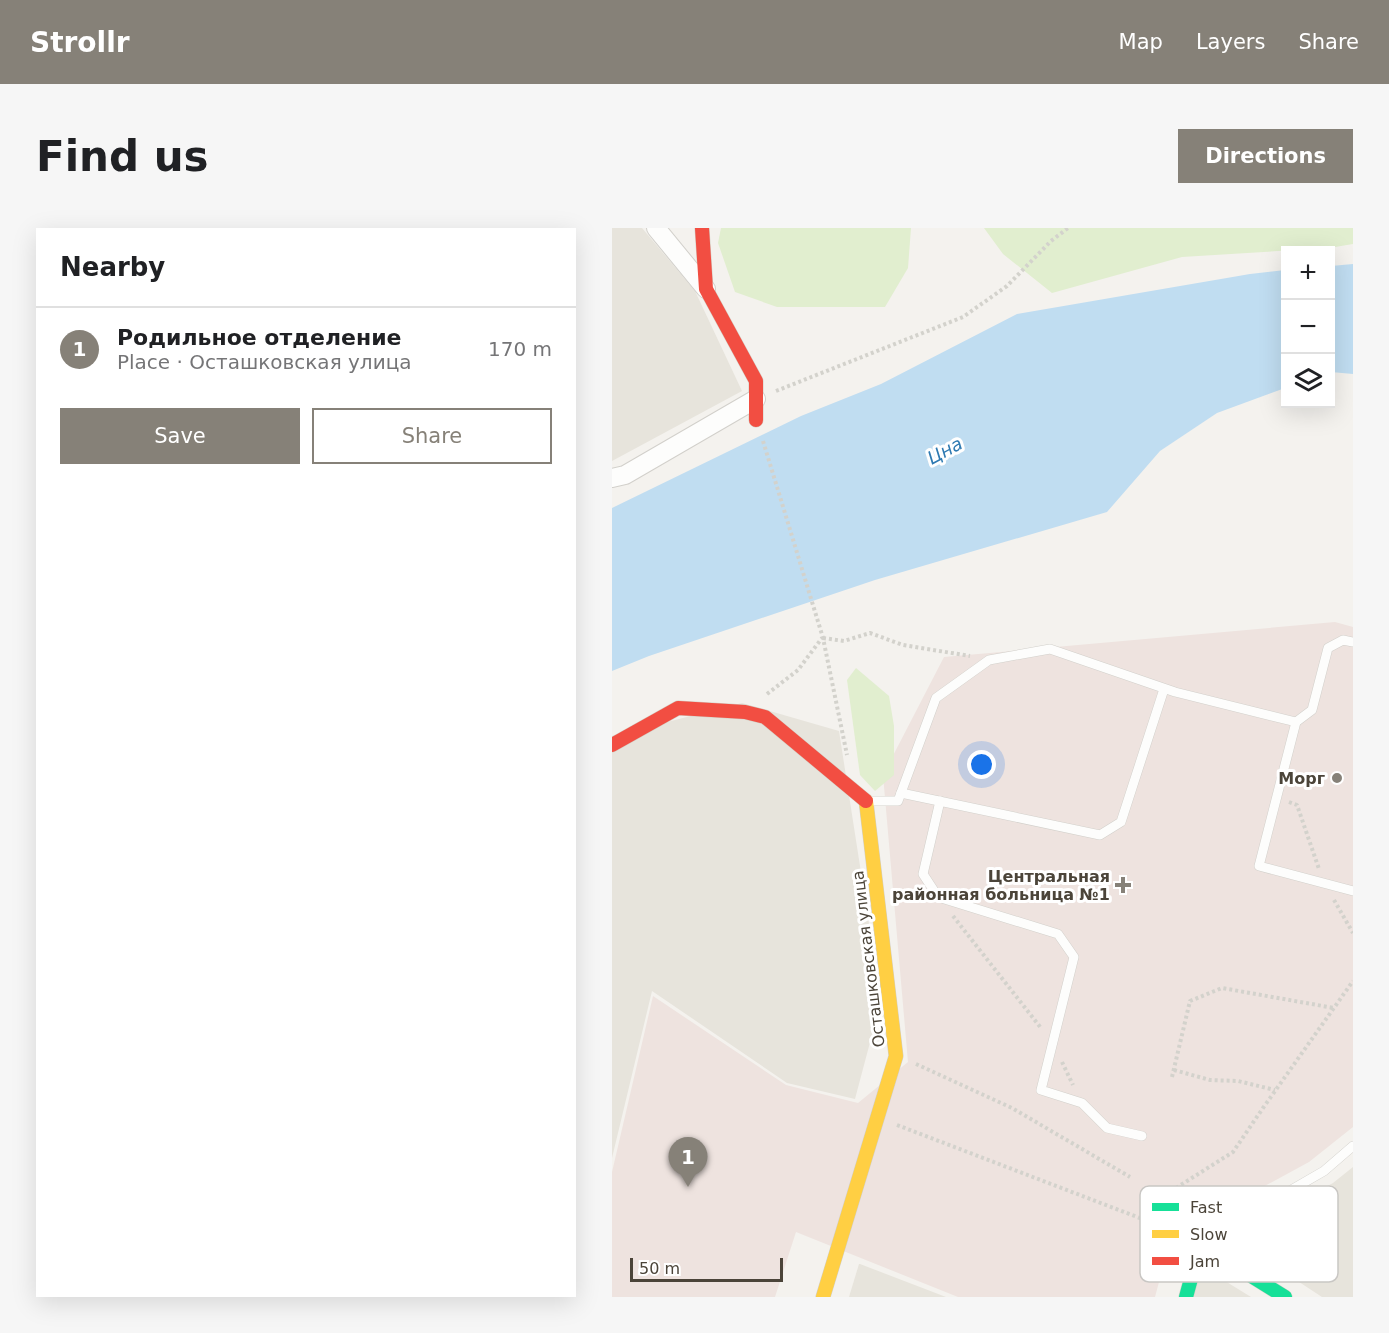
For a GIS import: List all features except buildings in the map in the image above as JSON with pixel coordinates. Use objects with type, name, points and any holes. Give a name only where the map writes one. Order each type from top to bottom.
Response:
[{"type":"street","points":[[656,228],[706,289],[756,381],[756,420]]},
{"type":"street","points":[[702,228],[706,289]]},
{"type":"street","points":[[612,478],[625,475],[756,399]]},
{"type":"street","points":[[612,745],[678,708],[745,712],[765,717],[866,801]]},
{"type":"street","name":"Осташковская улица","points":[[823,1297],[896,1056],[866,801]]},
{"type":"street","points":[[1186,1297],[1190,1282]]},
{"type":"street","points":[[1261,1282],[1285,1297]]},
{"type":"lane","points":[[1353,642],[1343,640],[1328,648],[1312,710],[1296,722],[1259,867],[1353,891]]},
{"type":"lane","points":[[866,801],[898,801],[936,698],[990,660],[1050,649],[1164,689],[1296,722]]},
{"type":"lane","points":[[901,793],[1100,835],[1121,822],[1164,689]]},
{"type":"lane","points":[[940,801],[923,874],[938,897],[1058,934],[1074,957],[1041,1090],[1082,1103],[1107,1128],[1142,1136]]},
{"type":"lane","points":[[1298,1186],[1324,1171],[1353,1146]]},
{"type":"path","points":[[756,399],[963,317],[1007,286],[1051,241],[1068,228]]},
{"type":"path","points":[[756,420],[823,638],[848,758]]},
{"type":"path","points":[[823,638],[844,641],[870,633],[903,645],[990,660]]},
{"type":"path","points":[[745,712],[798,670],[823,638]]},
{"type":"path","points":[[1276,798],[1297,805],[1325,884],[1353,933]]},
{"type":"path","points":[[938,897],[1053,1042],[1082,1103]]},
{"type":"path","points":[[1179,1186],[1233,1152],[1353,982]]},
{"type":"path","points":[[1172,1077],[1190,1001],[1222,988],[1334,1008]]},
{"type":"path","points":[[896,1056],[1012,1108],[1130,1177]]},
{"type":"path","points":[[1174,1070],[1210,1080],[1238,1081],[1275,1090]]},
{"type":"path","points":[[877,1117],[1140,1218]]},
{"type":"shaded area","points":[[612,228],[642,228],[695,291],[742,391],[612,461]]},
{"type":"shaded area","name":"Центральная районная больница №1","points":[[1335,622],[1353,627],[1353,1127],[1309,1162],[1265,1186],[1140,1186],[1140,1282],[1159,1282],[1155,1297],[958,1297],[796,1232],[775,1297],[612,1297],[612,1172],[653,996],[786,1085],[858,1103],[908,1062],[883,775],[944,657]]},
{"type":"shaded area","points":[[742,703],[839,731],[881,1001],[855,1099],[787,1083],[652,991],[612,1158],[612,736]]},
{"type":"shaded area","points":[[1353,1167],[1353,1297],[1322,1297],[1299,1282],[1338,1282],[1338,1186],[1327,1186]]},
{"type":"shaded area","points":[[860,1264],[946,1297],[849,1297]]},
{"type":"shaded area","points":[[1194,1282],[1227,1282],[1251,1297],[1190,1297]]},
{"type":"green space","points":[[721,228],[911,228],[908,268],[885,307],[777,307],[735,292],[718,243]]},
{"type":"green space","points":[[984,228],[1353,228],[1353,244],[1335,247],[1281,246],[1281,251],[1182,257],[1052,293],[1003,254]]},
{"type":"green space","points":[[856,668],[889,696],[894,726],[894,775],[875,791],[860,775],[847,680]]},
{"type":"water","points":[[1353,264],[1353,374],[1335,372],[1335,266]]},
{"type":"water","name":"Цна","points":[[1281,270],[1281,389],[1217,413],[1160,451],[1107,512],[875,580],[649,656],[612,671],[612,508],[801,416],[881,384],[1017,314]]},
{"type":"traffic: fast","points":[[1186,1297],[1190,1282]]},
{"type":"traffic: fast","points":[[1261,1282],[1285,1297]]},
{"type":"traffic: slow","points":[[823,1297],[896,1056],[866,801]]},
{"type":"traffic: jam","points":[[702,228],[706,289],[756,381],[756,420]]},
{"type":"traffic: jam","points":[[612,745],[678,708],[745,712],[765,717],[866,801]]},
{"type":"place","name":"Морг","points":[[1337,778]]},
{"type":"place","name":"Центральная районная больница №1","points":[[1123,885]]},
{"type":"place","name":"Родильное отделение","points":[[688,1187]]}]
